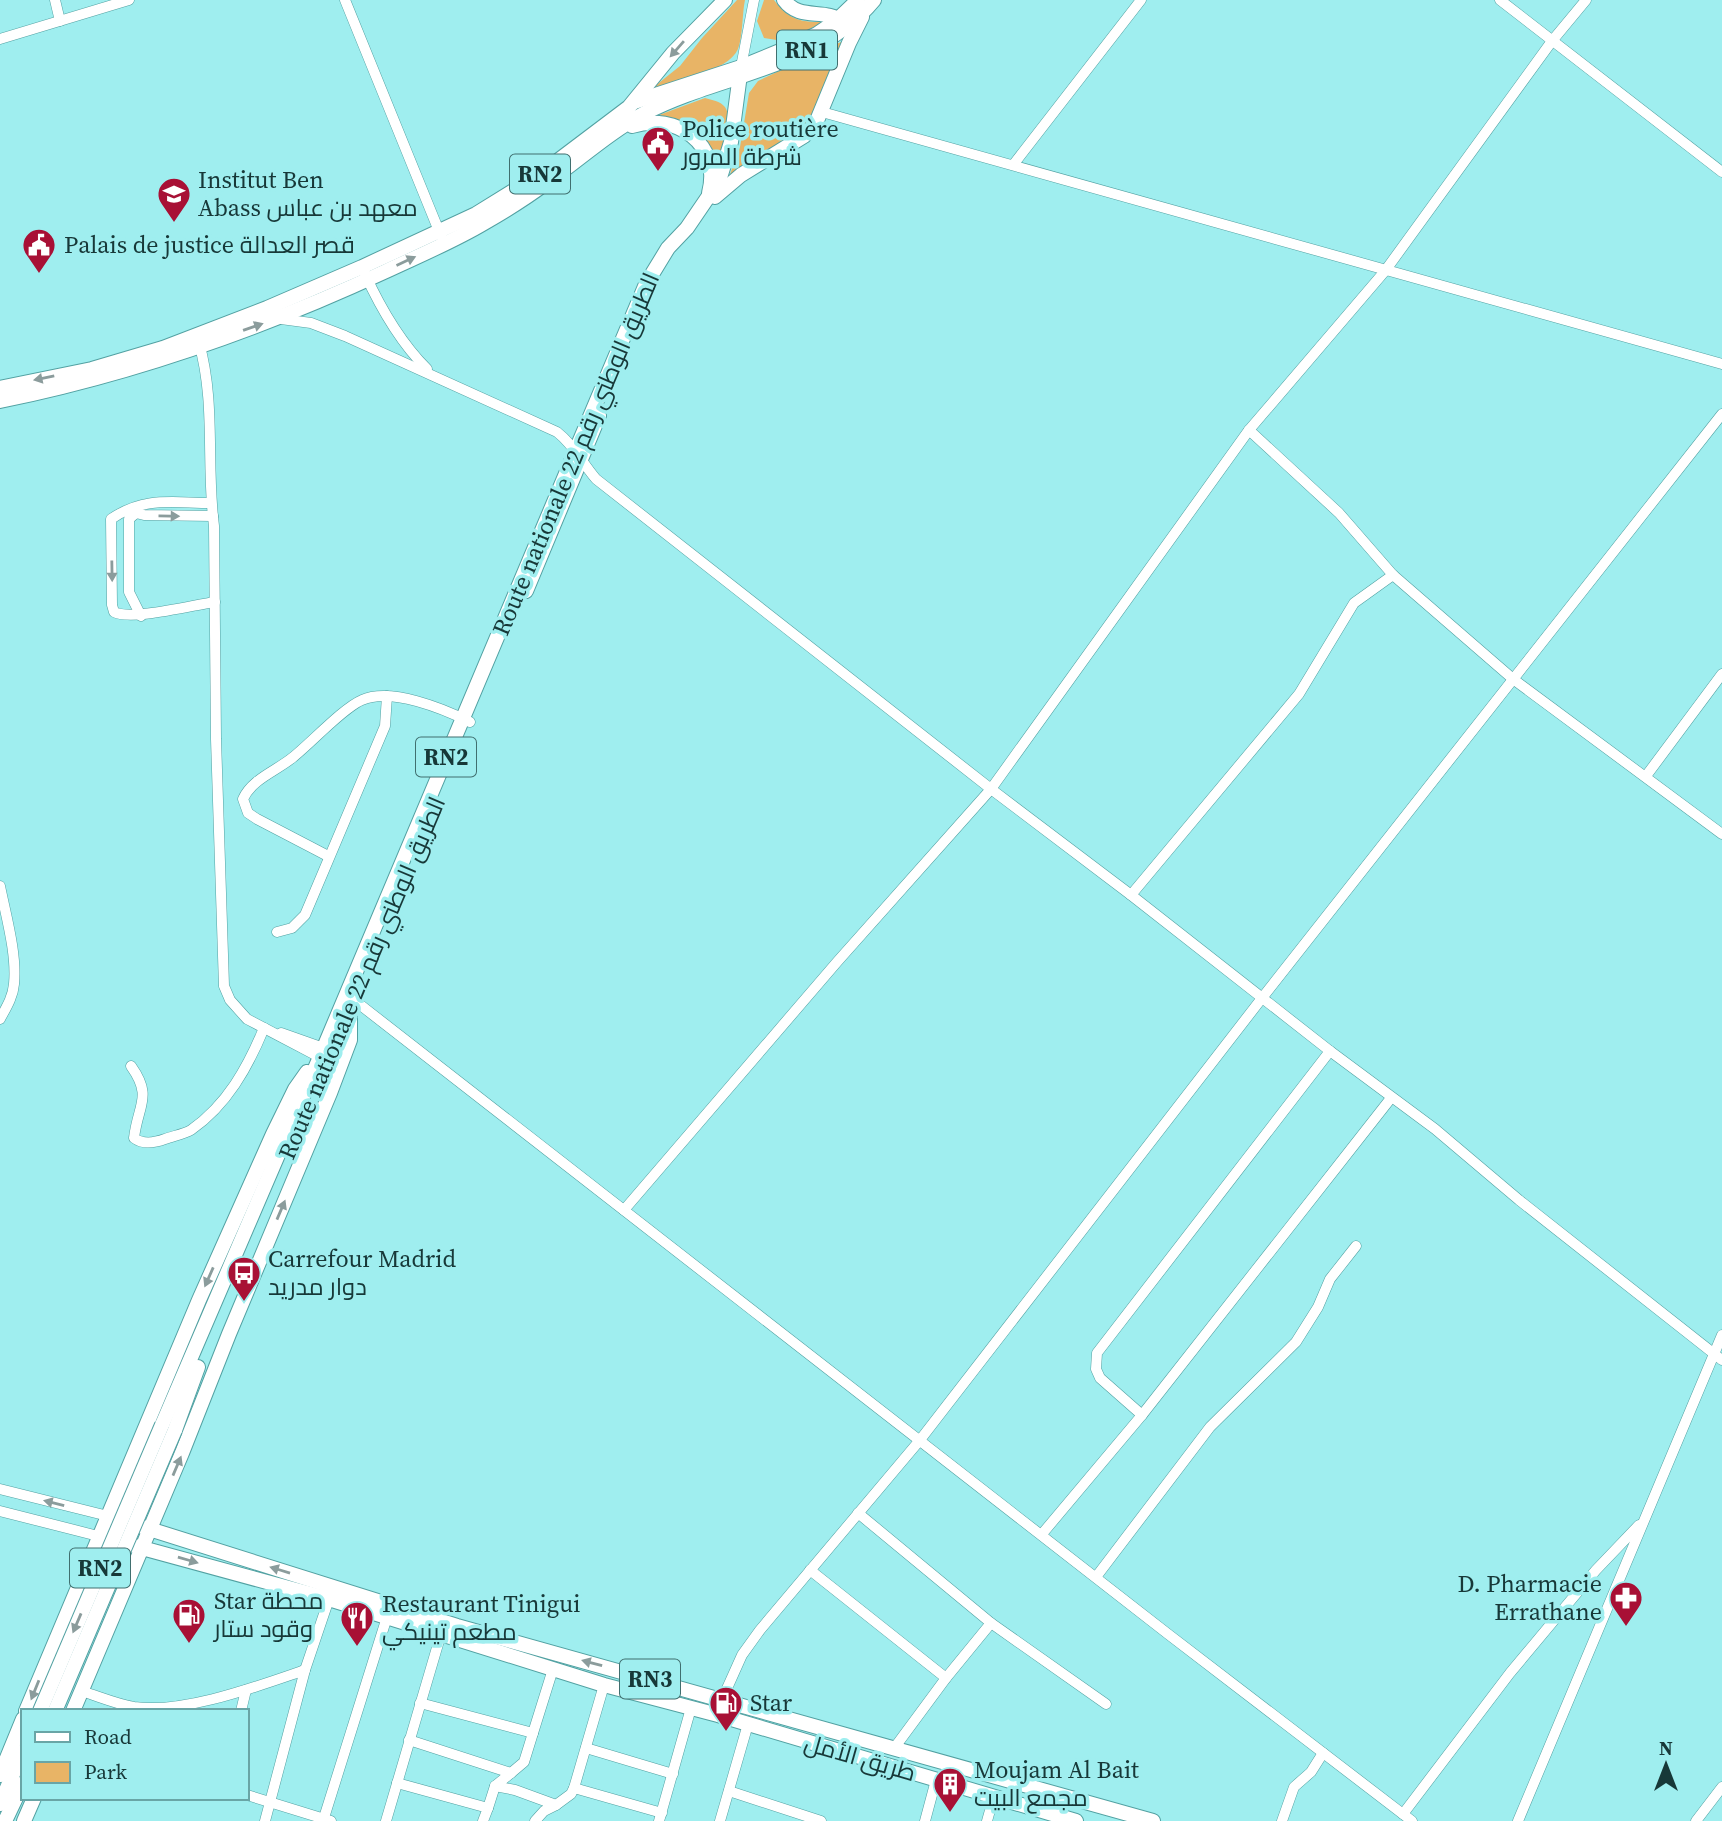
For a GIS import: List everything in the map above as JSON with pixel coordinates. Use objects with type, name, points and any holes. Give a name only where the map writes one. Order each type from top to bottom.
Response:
[{"type":"highway","points":[[634,102],[673,53],[724,0]]},
{"type":"highway","points":[[783,0],[800,13],[843,23],[849,43]]},
{"type":"highway","name":"RN2","points":[[703,207],[741,175],[804,136],[822,112],[866,3]]},
{"type":"highway","name":"RN1","points":[[740,73],[804,51],[866,3]]},
{"type":"highway","name":"RN2","points":[[441,238],[539,175],[634,102],[740,73]]},
{"type":"highway","name":"RN2","points":[[0,388],[92,369],[278,319],[365,273],[441,238],[485,223],[646,112],[740,73]]},
{"type":"highway","name":"RN2","points":[[703,207],[719,181],[727,161],[740,73]]},
{"type":"highway","points":[[617,130],[652,121],[671,124],[689,133],[702,148],[710,165],[711,185],[703,207]]},
{"type":"highway","name":"Route nationale 22 الطريق الوطني رقم","points":[[168,1427],[579,456],[646,284],[668,248],[703,207]]},
{"type":"highway","name":"RN2","points":[[0,401],[96,379],[198,340],[267,308],[365,273]]},
{"type":"highway","name":"Route nationale 22 الطريق الوطني رقم","points":[[324,1056],[352,1004],[466,720]]},
{"type":"highway","points":[[74,1709],[330,1093],[349,1040],[352,1004]]},
{"type":"highway","points":[[27,1709],[199,1300],[273,1134],[295,1089],[307,1071],[324,1056]]},
{"type":"highway","name":"RN2","points":[[41,1709],[168,1427]]},
{"type":"highway","name":"RN2","points":[[56,1709],[168,1427]]},
{"type":"highway","name":"RN3","points":[[108,1517],[457,1626],[1153,1821]]},
{"type":"highway","name":"RN3","points":[[98,1536],[143,1547]]},
{"type":"highway","name":"طريق الأمل","points":[[143,1547],[329,1599],[604,1685],[718,1715],[1076,1821]]},
{"type":"highway","points":[[0,1775],[21,1724]]},
{"type":"highway","points":[[0,1804],[21,1756]]},
{"type":"highway","points":[[5,1821],[21,1787]]},
{"type":"highway","points":[[24,1821],[33,1800]]},
{"type":"street","points":[[55,0],[60,21]]},
{"type":"street","points":[[0,39],[129,0]]},
{"type":"street","points":[[345,0],[441,238]]},
{"type":"street","points":[[740,73],[754,0]]},
{"type":"street","points":[[1013,165],[1141,0]]},
{"type":"street","points":[[1500,0],[1722,172]]},
{"type":"street","points":[[624,1210],[836,962],[991,789],[1249,430],[1385,271],[1552,41],[1586,0]]},
{"type":"street","points":[[822,112],[1722,364]]},
{"type":"street","points":[[365,273],[404,343],[433,374]]},
{"type":"street","points":[[267,308],[278,319],[303,321],[326,328],[433,374],[545,425],[565,438],[596,479],[991,789],[1391,1098],[1435,1129],[1519,1200],[1718,1357]]},
{"type":"street","points":[[198,340],[207,373],[213,516],[224,986],[239,1013],[267,1030],[324,1056]]},
{"type":"street","points":[[718,1715],[722,1699],[742,1656],[760,1630],[920,1440],[1262,998],[1722,414]]},
{"type":"street","points":[[1249,430],[1339,513],[1393,575],[1513,680],[1722,834]]},
{"type":"street","points":[[211,503],[144,502],[111,519],[112,605],[114,612],[121,616],[141,616],[215,602]]},
{"type":"street","points":[[125,510],[136,513],[213,516]]},
{"type":"street","points":[[136,513],[129,519],[129,592],[141,616]]},
{"type":"street","points":[[1131,895],[1298,694],[1354,603],[1393,575]]},
{"type":"street","points":[[1646,776],[1722,674]]},
{"type":"street","points":[[277,932],[292,928],[305,915],[384,726],[387,696]]},
{"type":"street","points":[[328,856],[248,813],[243,799],[250,787],[298,754],[351,706],[363,699],[398,697],[466,720]]},
{"type":"street","points":[[0,886],[9,931],[14,984],[9,1003],[0,1019]]},
{"type":"street","points":[[352,1004],[624,1210],[1408,1818],[1510,1673],[1596,1570],[1644,1519]]},
{"type":"street","points":[[131,1066],[142,1081],[144,1093],[134,1138],[140,1142],[155,1143],[189,1131],[218,1106],[249,1064],[267,1030]]},
{"type":"street","points":[[1142,1415],[1100,1378],[1096,1369],[1097,1353],[1330,1051]]},
{"type":"street","points":[[1042,1534],[1142,1415],[1391,1098]]},
{"type":"street","points":[[1096,1577],[1210,1427],[1296,1342],[1318,1307],[1330,1279],[1356,1246]]},
{"type":"street","points":[[1518,1821],[1644,1519],[1718,1357],[1722,1335]]},
{"type":"street","name":"RN3","points":[[0,1489],[108,1517]]},
{"type":"street","name":"RN3","points":[[0,1511],[98,1536]]},
{"type":"street","points":[[859,1513],[991,1623],[1106,1704]]},
{"type":"street","points":[[810,1570],[946,1678]]},
{"type":"street","points":[[265,1821],[305,1670],[329,1599]]},
{"type":"street","points":[[248,1795],[326,1820],[387,1617]]},
{"type":"street","points":[[895,1747],[991,1623]]},
{"type":"street","points":[[386,1821],[441,1634]]},
{"type":"street","points":[[483,1821],[495,1786],[524,1762],[553,1669]]},
{"type":"street","points":[[81,1691],[134,1707],[154,1707],[190,1703],[246,1690],[305,1670]]},
{"type":"street","points":[[537,1821],[544,1811],[571,1794],[604,1685]]},
{"type":"street","points":[[241,1709],[246,1690]]},
{"type":"street","points":[[420,1703],[533,1733]]},
{"type":"street","points":[[574,1787],[661,1817],[691,1708]]},
{"type":"street","points":[[720,1821],[748,1724]]},
{"type":"street","points":[[409,1740],[511,1773]]},
{"type":"street","points":[[586,1748],[673,1774]]},
{"type":"street","points":[[1282,1821],[1294,1787],[1311,1772],[1323,1753]]},
{"type":"street","points":[[925,1821],[936,1780]]},
{"type":"street","points":[[397,1783],[488,1808]]},
{"type":"street","points":[[495,1786],[515,1790],[556,1805]]},
{"type":"street","points":[[1696,1821],[1722,1787]]},
{"type":"street","points":[[729,1791],[820,1821]]},
{"type":"street","points":[[987,1821],[994,1796]]},
{"type":"green space","points":[[737,0],[745,0],[740,44],[732,57],[712,70],[650,90],[680,66]]},
{"type":"green space","points":[[764,0],[774,0],[785,12],[797,19],[827,21],[783,41],[764,38],[757,21]]},
{"type":"green space","points":[[843,41],[814,111],[805,124],[793,136],[756,156],[729,177],[740,147],[749,93],[758,81]]},
{"type":"green space","points":[[705,98],[721,103],[727,113],[727,137],[717,167],[703,137],[689,127],[659,115]]},
{"type":"place","name":"Police routière شرطة المرور","points":[[658,173]]},
{"type":"place","name":"Institut Ben Abass معهد بن عباس","points":[[174,224]]},
{"type":"place","name":"Palais de justice قصر العدالة","points":[[39,275]]},
{"type":"place","name":"Carrefour Madrid دوار مدريد","points":[[244,1303]]},
{"type":"place","name":"D. Pharmacie Errathane","points":[[1626,1628]]},
{"type":"place","name":"Star محطة وقود ستار","points":[[189,1645]]},
{"type":"place","name":"Restaurant Tinigui مطعم تينيكي","points":[[357,1648]]},
{"type":"place","name":"Star","points":[[726,1733]]},
{"type":"place","name":"Moujam Al Bait مجمع البيت","points":[[950,1814]]}]
